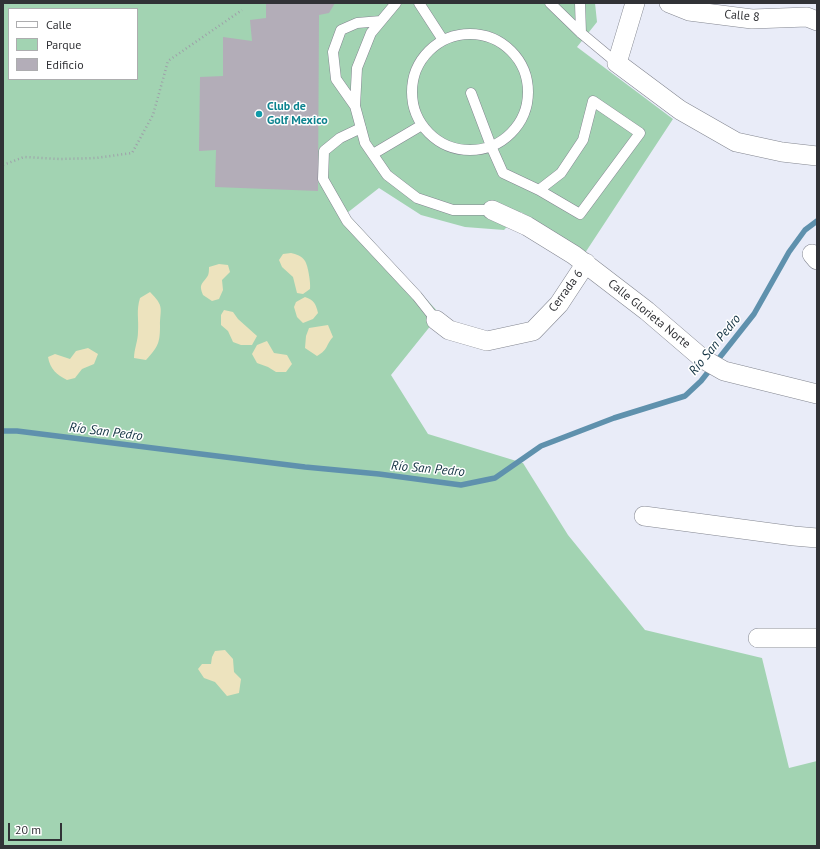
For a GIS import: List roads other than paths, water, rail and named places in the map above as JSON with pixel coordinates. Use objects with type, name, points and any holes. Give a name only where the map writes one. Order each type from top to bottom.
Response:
[{"type":"street","points":[[635,3],[617,63],[680,110],[736,142],[782,152],[817,156]]},
{"type":"street","name":"Calle 8","points":[[669,3],[689,11],[744,18],[807,17],[817,21]]},
{"type":"street","name":"Calle Glorieta Norte","points":[[492,210],[528,226],[586,263],[647,311],[703,359],[724,370],[817,394]]},
{"type":"street","name":"Cerrada 6","points":[[436,320],[449,330],[488,341],[533,331],[559,304],[586,263]]},
{"type":"street","points":[[644,516],[817,538]]},
{"type":"street","points":[[758,638],[817,638]]},
{"type":"lane","points":[[396,3],[371,33],[357,68],[355,106],[366,143],[387,175],[417,198],[454,210],[492,210]]},
{"type":"lane","points":[[420,3],[443,40]]},
{"type":"lane","points":[[550,3],[581,33],[617,63]]},
{"type":"lane","points":[[580,3],[581,33]]},
{"type":"lane","points":[[355,106],[336,79],[333,52],[341,30],[358,23],[381,21]]},
{"type":"lane","points":[[462,34],[480,35],[498,41],[513,52],[524,68],[528,86],[527,105],[520,122],[508,137],[491,146],[476,150],[460,150],[445,145],[432,137],[422,125],[413,107],[412,88],[416,68],[428,52],[443,40],[462,34]]},
{"type":"lane","points":[[471,93],[491,146],[504,173],[540,190],[580,214],[640,133],[593,101],[583,140],[561,173],[540,190]]},
{"type":"lane","points":[[373,154],[422,125]]},
{"type":"lane","points":[[361,128],[340,138],[324,151],[323,179],[347,220],[417,296],[436,320]]},
{"type":"waterway","name":"Río San Pedro","points":[[3,431],[17,431],[461,485],[495,478],[541,446],[614,418],[685,396],[701,381],[754,314],[789,252],[805,230],[817,221]]},
{"type":"place","name":"Club de Golf Mexico","points":[[259,114]]}]
